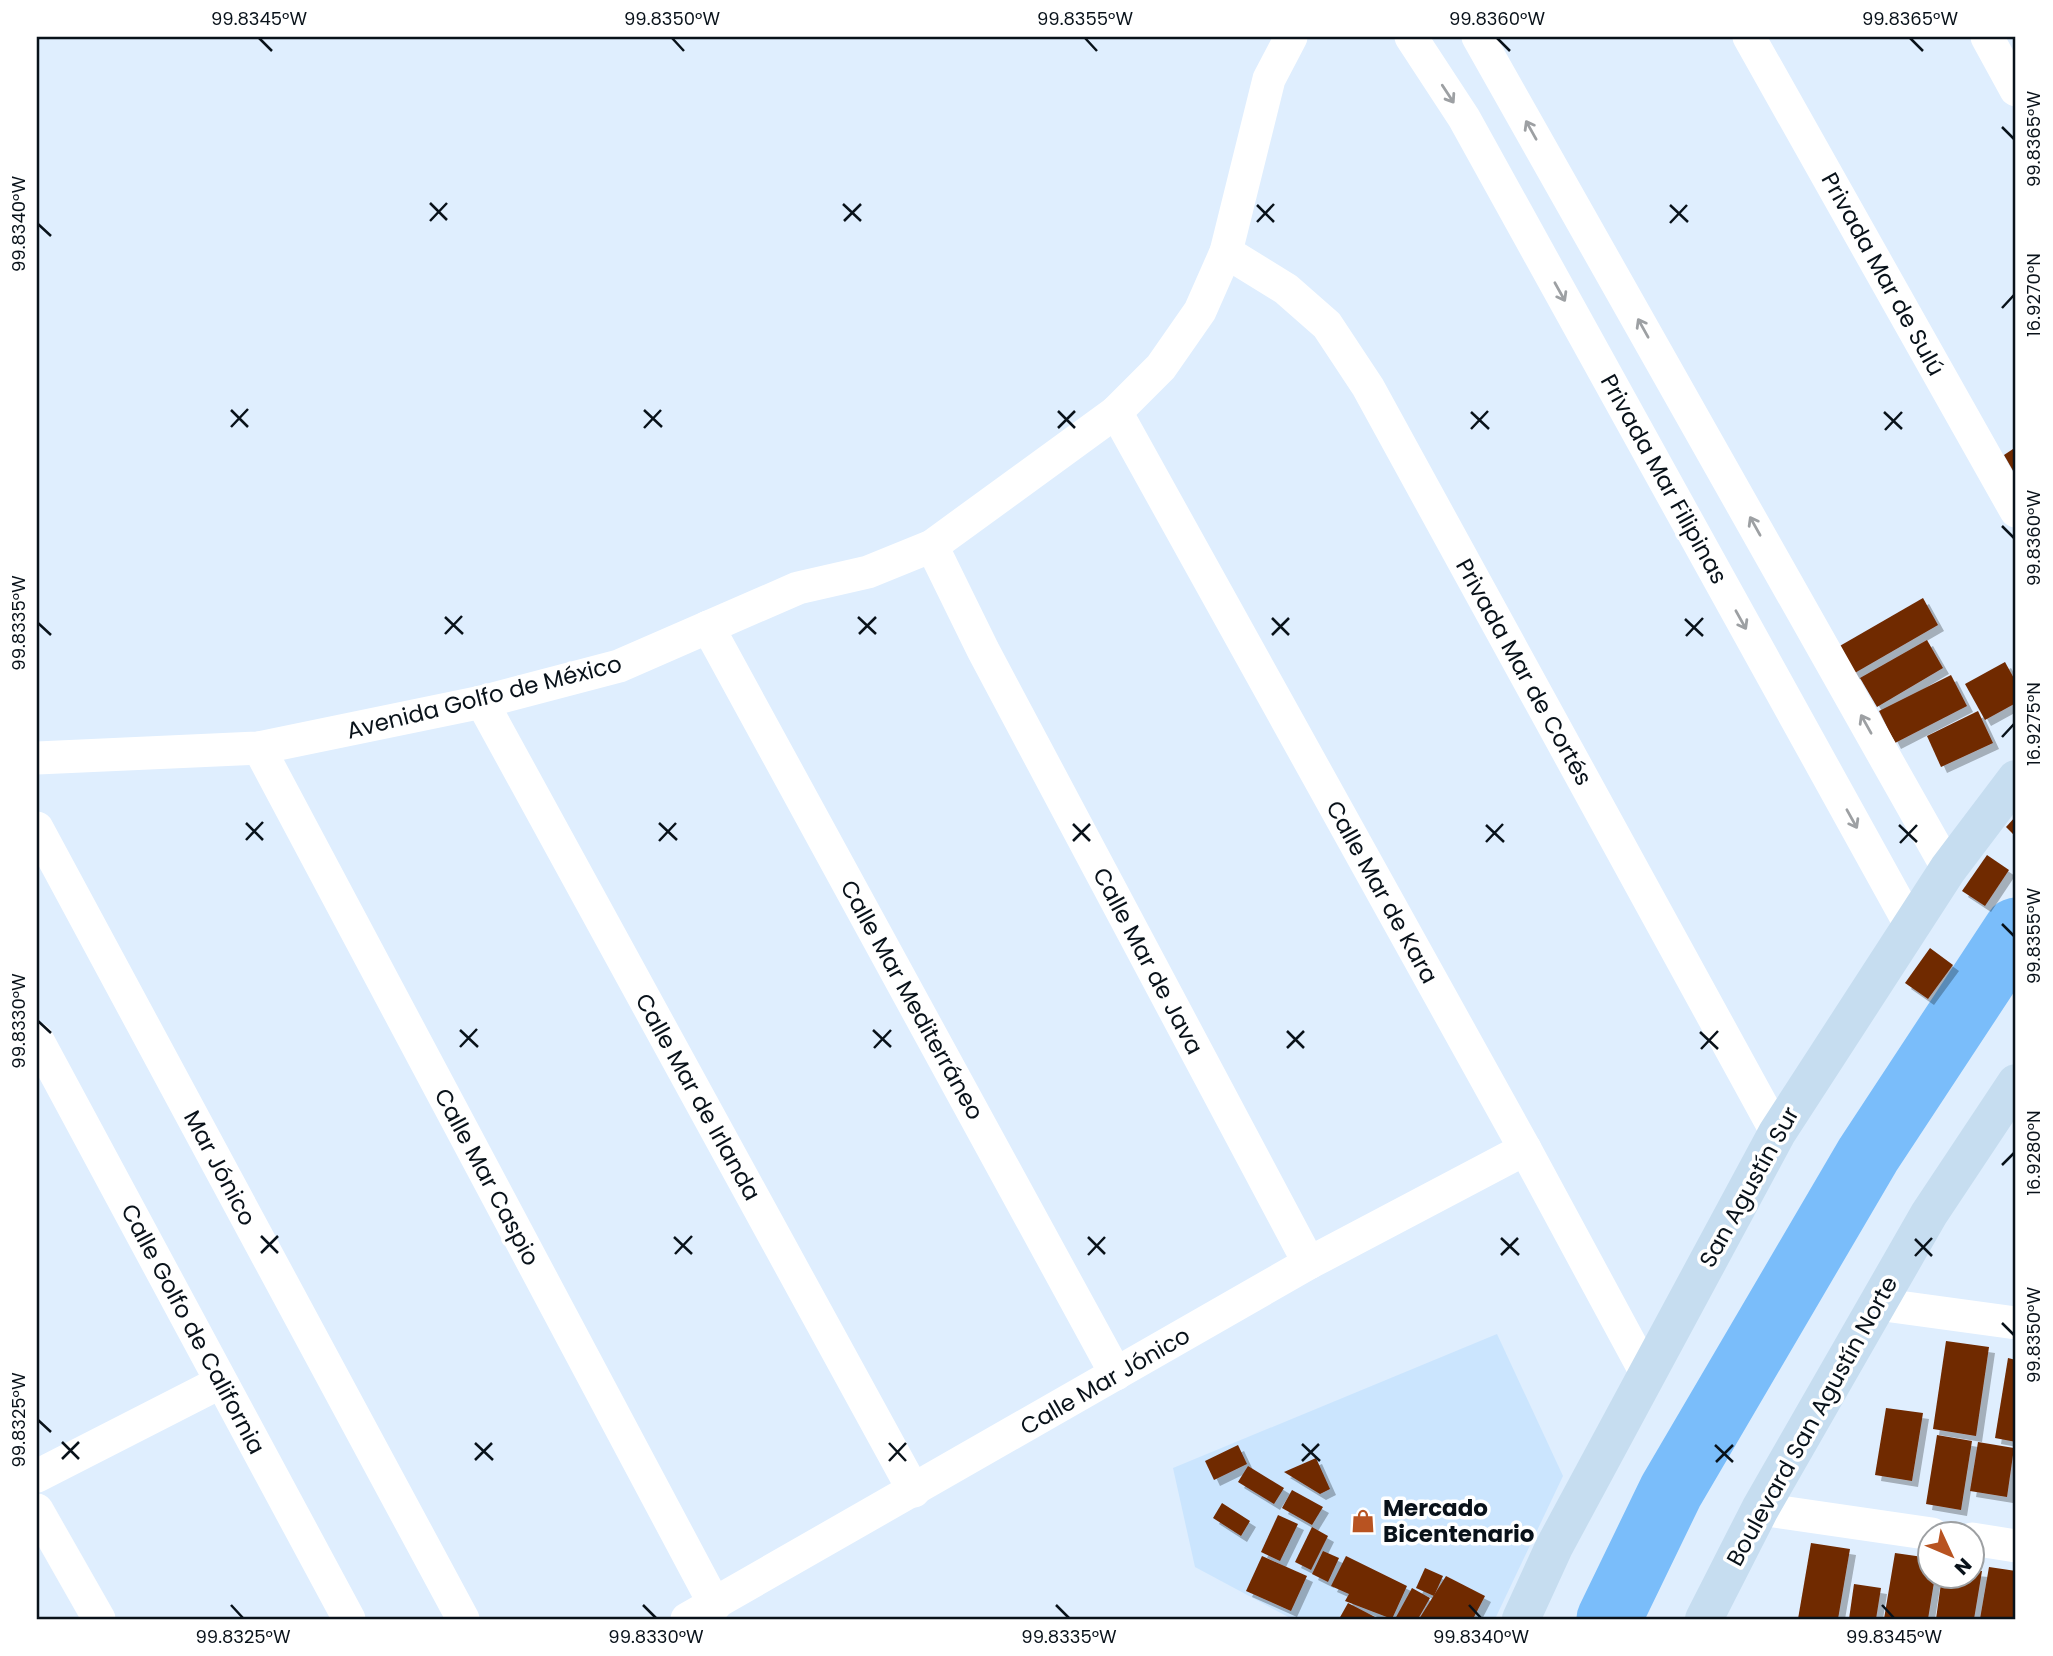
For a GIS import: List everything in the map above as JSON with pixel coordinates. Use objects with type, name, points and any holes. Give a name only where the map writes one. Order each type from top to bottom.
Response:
[{"type":"main road","name":"San Agustín Sur","points":[[1521,1619],[1554,1547],[1777,1133],[1948,869],[2016,779]]},
{"type":"main road","name":"Boulevard San Agustín Norte","points":[[1704,1619],[1760,1509],[1929,1214],[2013,1092]]},
{"type":"street","name":"Avenida Golfo de México","points":[[37,758],[259,748],[482,702],[619,666],[798,588],[868,572],[932,547],[1116,412],[1161,367],[1200,311],[1226,251],[1269,79],[1291,37]]},
{"type":"street","name":"Privada Mar Filipinas","points":[[1411,37],[1464,118],[1911,926]]},
{"type":"street","points":[[1478,37],[1948,869]]},
{"type":"street","name":"Privada Mar de Sulú","points":[[1749,37],[2016,511]]},
{"type":"street","points":[[1987,37],[2016,90]]},
{"type":"street","name":"Privada Mar de Cortés","points":[[1226,251],[1286,289],[1327,325],[1368,387],[1777,1133]]},
{"type":"street","name":"Calle Mar de Kara","points":[[1116,412],[1525,1149],[1646,1373]]},
{"type":"street","name":"Calle Mar de Java","points":[[932,547],[983,650],[1309,1263]]},
{"type":"street","name":"Calle Mar Mediterráneo","points":[[708,627],[1116,1374]]},
{"type":"street","name":"Calle Mar de Irlanda","points":[[482,702],[914,1491]]},
{"type":"street","name":"Calle Mar Caspio","points":[[259,748],[701,1612]]},
{"type":"street","name":"Mar Jónico","points":[[37,828],[463,1619]]},
{"type":"street","name":"Calle Golfo de California","points":[[37,1039],[349,1619]]},
{"type":"street","name":"Calle Mar Jónico","points":[[701,1612],[1309,1263],[1525,1149]]},
{"type":"street","points":[[1877,1304],[2016,1323]]},
{"type":"street","points":[[37,1476],[221,1382]]},
{"type":"street","points":[[1760,1509],[1916,1532]]},
{"type":"street","points":[[37,1510],[99,1619]]},
{"type":"street","points":[[1986,1541],[2016,1546]]},
{"type":"shaded area","name":"Mercado Bicentenario","points":[[1497,1334],[1563,1476],[1495,1619],[1292,1619],[1195,1567],[1173,1468]]},
{"type":"building","points":[[2016,447],[2016,476],[2004,455]]},
{"type":"building","points":[[1923,598],[1938,625],[1853,674],[1838,647]]},
{"type":"building","points":[[1927,640],[1943,668],[1877,707],[1860,678]]},
{"type":"building","points":[[2005,662],[2016,682],[2016,703],[1985,720],[1965,684]]},
{"type":"building","points":[[1951,675],[1967,706],[1895,743],[1879,711]]},
{"type":"building","points":[[1978,711],[1993,743],[1941,767],[1927,736]]},
{"type":"building","points":[[2016,816],[2016,837],[2006,827]]},
{"type":"building","points":[[1987,855],[2009,870],[1985,906],[1962,891]]},
{"type":"building","points":[[1930,948],[1953,965],[1928,999],[1905,983]]},
{"type":"building","points":[[1946,1341],[1989,1347],[1976,1436],[1933,1429]]},
{"type":"building","points":[[2008,1358],[2016,1360],[2016,1442],[1995,1438]]},
{"type":"building","points":[[1886,1408],[1923,1413],[1912,1481],[1875,1475]]},
{"type":"building","points":[[1937,1435],[1972,1441],[1961,1510],[1926,1504]]},
{"type":"building","points":[[1978,1442],[2014,1448],[2007,1497],[1970,1491]]},
{"type":"building","points":[[1238,1445],[1247,1464],[1214,1480],[1205,1461]]},
{"type":"building","points":[[1316,1458],[1330,1489],[1320,1494],[1284,1472]]},
{"type":"building","points":[[1248,1466],[1284,1488],[1274,1504],[1238,1482]]},
{"type":"building","points":[[1292,1490],[1323,1507],[1312,1525],[1282,1508]]},
{"type":"building","points":[[1222,1503],[1250,1521],[1241,1536],[1213,1518]]},
{"type":"building","points":[[1278,1515],[1298,1524],[1280,1561],[1261,1552]]},
{"type":"building","points":[[1312,1527],[1328,1536],[1311,1570],[1295,1562]]},
{"type":"building","points":[[1811,1543],[1850,1549],[1838,1619],[1798,1619]]},
{"type":"building","points":[[1323,1551],[1339,1558],[1328,1582],[1312,1574]]},
{"type":"building","points":[[1895,1553],[1916,1556],[1916,1590],[1933,1590],[1928,1619],[1884,1619]]},
{"type":"building","points":[[1262,1556],[1307,1576],[1291,1611],[1246,1591]]},
{"type":"building","points":[[1346,1556],[1407,1586],[1392,1619],[1345,1601],[1349,1594],[1331,1586]]},
{"type":"building","points":[[1989,1567],[2016,1571],[2016,1619],[1980,1619]]},
{"type":"building","points":[[1425,1568],[1443,1576],[1434,1596],[1416,1588]]},
{"type":"building","points":[[1446,1576],[1485,1596],[1473,1619],[1419,1619]]},
{"type":"building","points":[[1854,1584],[1881,1588],[1876,1619],[1849,1619]]},
{"type":"building","points":[[1412,1588],[1430,1598],[1418,1619],[1395,1619]]},
{"type":"building","points":[[1940,1590],[1979,1590],[1974,1619],[1936,1619]]},
{"type":"building","points":[[1348,1603],[1379,1619],[1339,1619]]},
{"type":"waterway","points":[[1609,1619],[1671,1491],[1868,1155],[2016,930]]},
{"type":"place","name":"Mercado Bicentenario","points":[[1363,1521]]}]
